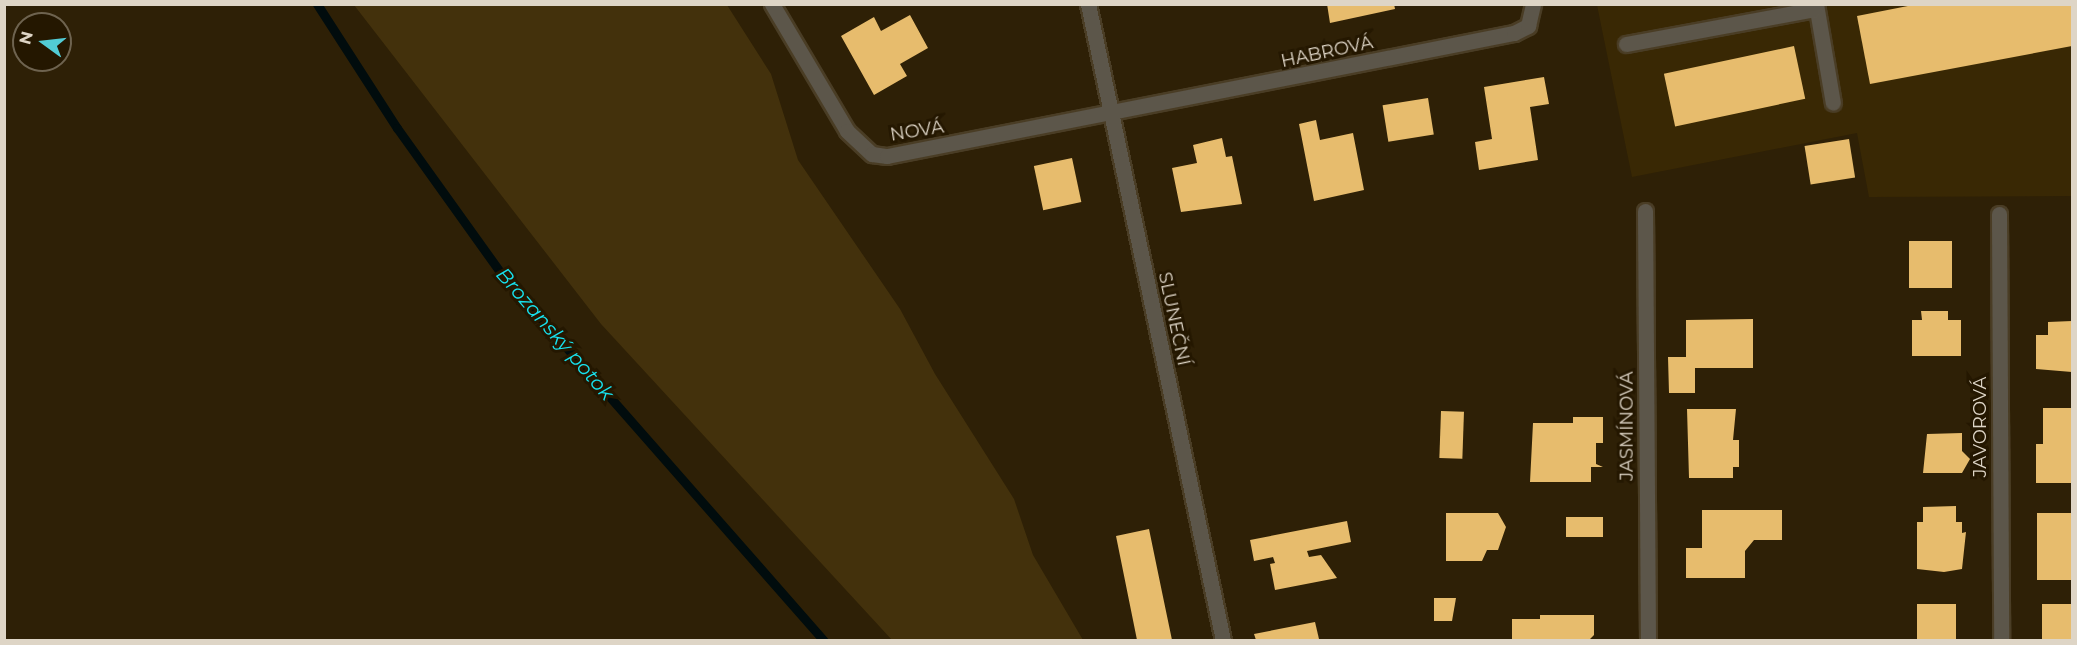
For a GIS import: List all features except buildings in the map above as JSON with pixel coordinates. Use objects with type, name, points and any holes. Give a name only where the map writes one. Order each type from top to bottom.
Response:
[{"type":"street","name":"NOVÁ","points":[[772,4],[847,131],[872,154],[905,155],[1111,116]]},
{"type":"street","name":"SLUNEČNÍ","points":[[1088,4],[1223,640]]},
{"type":"street","name":"HABROVÁ","points":[[1111,116],[1514,33],[1528,26],[1533,4]]},
{"type":"street","points":[[1626,44],[1815,7],[1833,103]]},
{"type":"street","name":"JASMÍNOVÁ","points":[[1645,211],[1648,640]]},
{"type":"street","name":"JAVOROVÁ","points":[[1999,214],[2001,640]]},
{"type":"shaded area","points":[[354,5],[727,5],[771,74],[798,160],[900,309],[935,374],[1014,499],[1033,555],[1083,640],[892,640],[601,324]]},
{"type":"shaded area","points":[[1597,5],[2072,5],[2072,196],[1869,197],[1857,133],[1632,177]]},
{"type":"waterway","name":"Brozanský potok","points":[[317,4],[397,128],[500,272],[823,640]]}]
